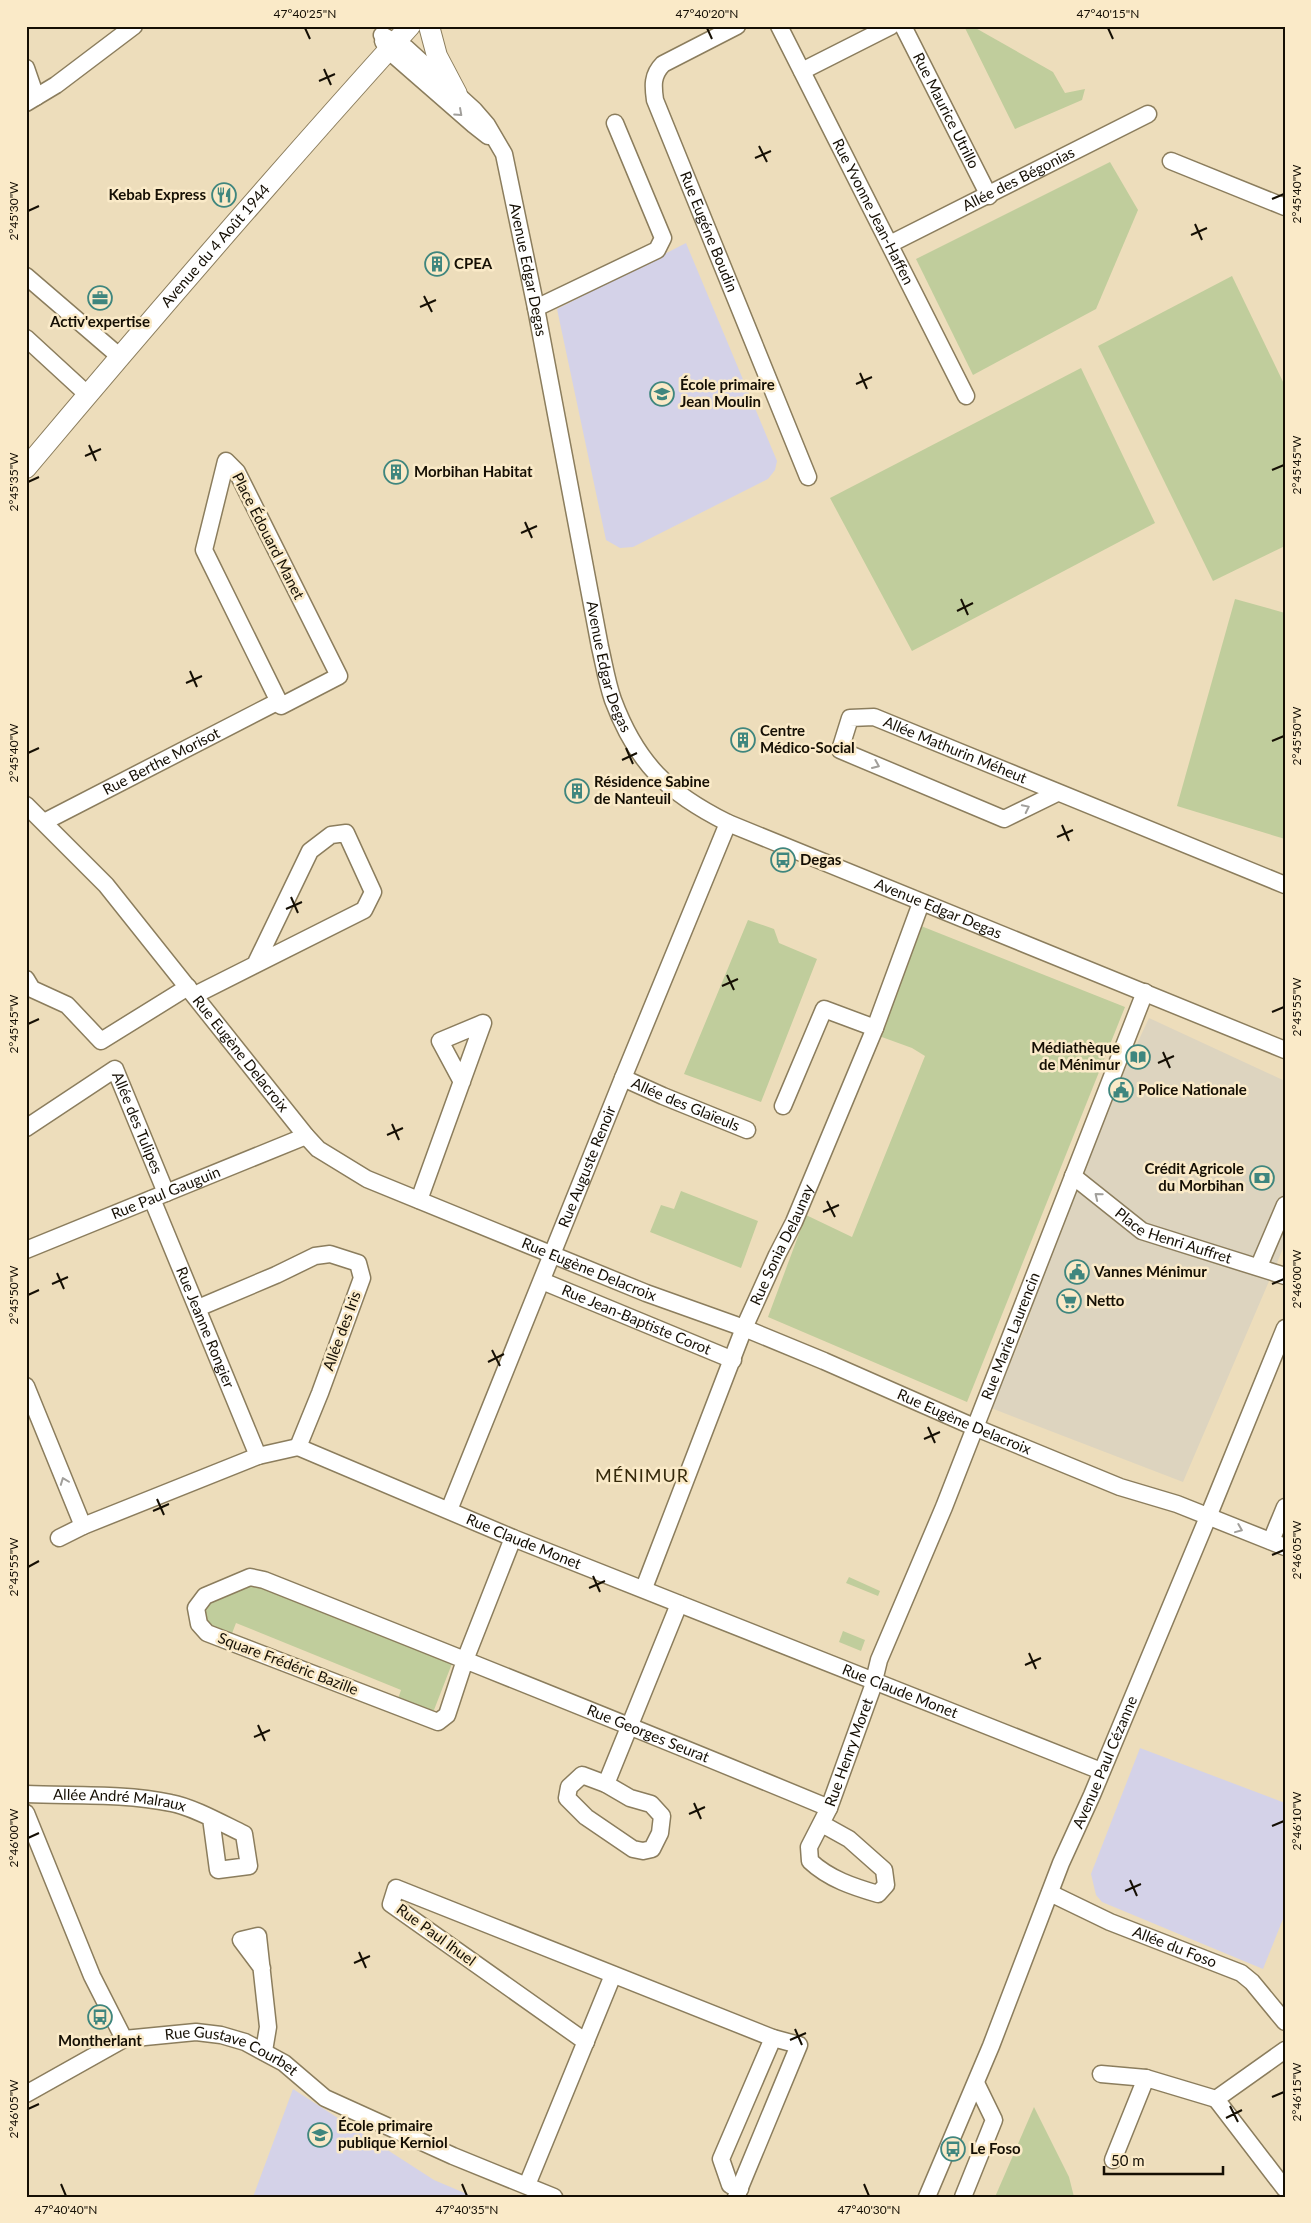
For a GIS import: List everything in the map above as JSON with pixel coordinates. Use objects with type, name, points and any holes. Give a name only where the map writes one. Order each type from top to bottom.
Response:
[{"type":"street","points":[[26,68],[31,100],[56,85],[134,26]]},
{"type":"street","name":"Avenue du 4 Août 1944","points":[[26,468],[119,356],[257,196],[385,38],[410,26]]},
{"type":"street","points":[[429,26],[437,56],[457,94]]},
{"type":"street","name":"Rue Eugéne Boudin","points":[[737,26],[663,64],[655,72],[653,84],[655,100],[808,477]]},
{"type":"street","name":"Rue Yvonne Jean-Haffen","points":[[779,26],[966,396]]},
{"type":"street","points":[[802,71],[891,26]]},
{"type":"street","name":"Rue Maurice Utrillo","points":[[903,26],[989,196]]},
{"type":"street","points":[[385,38],[482,133],[497,140]]},
{"type":"street","name":"Avenue Edgar Degas","points":[[385,38],[406,48],[457,94],[487,125],[504,154],[536,308],[581,552],[613,699],[635,747],[655,774],[679,795],[728,823],[1285,1050]]},
{"type":"street","name":"Allée des Bégonias","points":[[890,244],[989,196],[1148,114]]},
{"type":"street","points":[[536,308],[657,250],[664,238],[616,124]]},
{"type":"street","points":[[1171,161],[1285,207]]},
{"type":"street","points":[[26,276],[119,356]]},
{"type":"street","points":[[26,338],[88,395]]},
{"type":"street","name":"Place Édouard Manet","points":[[226,461],[237,472],[339,676],[281,706],[279,701],[204,550],[226,461]]},
{"type":"street","name":"Rue Berthe Morisot","points":[[44,822],[279,701]]},
{"type":"street","name":"Allée Mathurin Méheut","points":[[1057,793],[1004,819],[840,750],[850,718],[874,717],[1057,793],[1162,833],[1285,885]]},
{"type":"street","name":"Rue Eugène Delacroix","points":[[26,805],[106,885],[306,1136],[318,1149],[367,1179],[646,1293],[744,1328],[974,1427],[1120,1487],[1176,1504],[1278,1544]]},
{"type":"street","name":"Rue Auguste Renoir","points":[[449,1510],[728,823]]},
{"type":"street","points":[[26,979],[32,989],[67,1005],[102,1041],[191,991],[255,965],[364,910],[373,892],[346,833],[331,835],[310,851],[255,965]]},
{"type":"street","name":"Rue Sonia Delaunay","points":[[644,1588],[744,1328],[794,1222],[875,1028],[922,903]]},
{"type":"street","name":"Rue Marie Laurencin","points":[[874,1681],[879,1660],[944,1507],[1145,992]]},
{"type":"street","points":[[783,1106],[824,1009],[875,1028]]},
{"type":"street","name":"Allée des Tulipes","points":[[26,1128],[115,1069],[159,1196]]},
{"type":"street","name":"Allée des Glaïeuls","points":[[623,1078],[662,1096],[747,1130]]},
{"type":"street","points":[[418,1200],[462,1082]]},
{"type":"street","name":"Rue Paul Gauguin","points":[[26,1250],[306,1136]]},
{"type":"street","name":"Place Henri Auffret","points":[[1073,1176],[1142,1231],[1259,1266],[1285,1276]]},
{"type":"street","name":"Rue Jeanne Rongier","points":[[159,1196],[198,1308],[258,1456]]},
{"type":"street","points":[[1259,1266],[1285,1205]]},
{"type":"street","name":"Allée des Iris","points":[[198,1308],[276,1275],[315,1256],[330,1254],[358,1263],[362,1278],[320,1393],[298,1446]]},
{"type":"street","name":"Rue Jean-Baptiste Corot","points":[[542,1282],[733,1360]]},
{"type":"street","name":"Avenue Paul Cézanne","points":[[927,2197],[976,2083],[1061,1863],[1208,1517],[1285,1328]]},
{"type":"street","points":[[26,1386],[83,1526]]},
{"type":"street","points":[[59,1538],[83,1526],[258,1456],[298,1446]]},
{"type":"street","name":"Rue Claude Monet","points":[[298,1446],[513,1538],[644,1588],[679,1604],[1101,1771]]},
{"type":"street","points":[[1278,1544],[1285,1507]]},
{"type":"street","points":[[465,1660],[513,1538]]},
{"type":"street","name":"Square Frédéric Bazille","points":[[250,1577],[264,1580],[465,1660],[447,1715],[438,1722],[207,1633],[199,1624],[196,1608],[205,1596],[250,1577]]},
{"type":"street","points":[[606,1784],[679,1604]]},
{"type":"street","name":"Rue Georges Seurat","points":[[465,1660],[829,1808]]},
{"type":"street","name":"Rue Henry Moret","points":[[822,1824],[849,1839],[884,1870],[886,1885],[878,1894],[851,1886],[819,1870],[810,1861],[809,1847],[829,1808],[874,1681]]},
{"type":"street","points":[[582,1775],[606,1784],[630,1798],[651,1804],[662,1816],[660,1833],[652,1849],[643,1851],[633,1849],[586,1817],[567,1798],[569,1787],[582,1775]]},
{"type":"street","name":"Allée André Malraux","points":[[26,1794],[138,1799],[172,1803],[211,1818]]},
{"type":"street","points":[[26,1813],[89,1970],[124,2039],[26,2094]]},
{"type":"street","name":"Rue Paul Ihuel","points":[[586,2042],[392,1904],[396,1888],[773,2038],[799,2045],[738,2193],[730,2184],[721,2159],[773,2038]]},
{"type":"street","name":"Allée du Foso","points":[[1050,1893],[1110,1922],[1241,1974],[1252,1982],[1285,2022]]},
{"type":"street","points":[[262,1968],[268,2027],[264,2051]]},
{"type":"street","points":[[527,2185],[613,1975]]},
{"type":"street","name":"Rue Gustave Courbet","points":[[124,2039],[196,2032],[229,2038],[264,2051],[284,2062],[326,2098],[453,2156],[554,2197]]},
{"type":"street","points":[[1216,2099],[1285,2050]]},
{"type":"street","points":[[1101,2074],[1146,2078],[1216,2099],[1285,2189]]},
{"type":"street","points":[[1113,2160],[1146,2078]]},
{"type":"street","points":[[963,2197],[994,2120],[976,2083]]},
{"type":"shaded area","name":"École primaire Jean Moulin","points":[[686,243],[777,461],[775,470],[768,479],[633,547],[620,548],[606,540],[557,309]]},
{"type":"shaded area","points":[[1149,1018],[1285,1081],[1285,1244],[1183,1482],[991,1408],[1026,1326],[1056,1233],[1094,1136]]},
{"type":"shaded area","points":[[1140,1748],[1285,1803],[1285,1914],[1263,1969],[1102,1902],[1096,1895],[1091,1874]]},
{"type":"shaded area","name":"École primaire publique Kerniol","points":[[293,2089],[434,2180],[474,2197],[253,2197]]},
{"type":"green space","points":[[964,26],[972,26],[1053,72],[1065,93],[1085,89],[1082,100],[1015,129]]},
{"type":"green space","points":[[1110,162],[1138,210],[1096,309],[973,375],[916,259]]},
{"type":"green space","points":[[1232,276],[1285,386],[1285,546],[1213,581],[1098,346]]},
{"type":"green space","points":[[1081,368],[1155,523],[912,651],[830,498]]},
{"type":"green space","points":[[1235,599],[1285,613],[1285,839],[1177,806]]},
{"type":"green space","points":[[748,920],[774,929],[779,943],[817,959],[761,1102],[684,1074]]},
{"type":"green space","points":[[921,926],[1125,1007],[967,1402],[768,1317],[806,1215],[852,1237],[925,1056],[912,1048],[879,1036]]},
{"type":"green space","points":[[681,1191],[758,1221],[741,1268],[650,1232],[661,1205],[674,1209]]},
{"type":"green space","points":[[849,1577],[880,1591],[878,1596],[846,1583]]},
{"type":"green space","points":[[248,1582],[453,1661],[434,1710],[425,1711],[397,1702],[401,1690],[236,1623],[231,1636],[206,1625],[201,1612],[207,1601]]},
{"type":"green space","points":[[843,1631],[865,1640],[861,1651],[839,1642]]},
{"type":"green space","points":[[1034,2107],[1069,2177],[1074,2197],[995,2197]]},
{"type":"place","name":"Kebab Express","points":[[224,195]]},
{"type":"place","name":"CPEA","points":[[437,264]]},
{"type":"place","name":"Activ'expertise","points":[[100,298]]},
{"type":"place","name":"École primaire Jean Moulin","points":[[662,394]]},
{"type":"place","name":"Morbihan Habitat","points":[[396,472]]},
{"type":"place","name":"Centre Médico-Social","points":[[743,740]]},
{"type":"place","name":"Résidence Sabine de Nanteuil","points":[[577,791]]},
{"type":"place","name":"Degas","points":[[783,860]]},
{"type":"place","name":"Médiathèque de Ménimur","points":[[1138,1057]]},
{"type":"place","name":"Police Nationale","points":[[1121,1090]]},
{"type":"place","name":"Crédit Agricole du Morbihan","points":[[1262,1178]]},
{"type":"place","name":"Vannes Ménimur","points":[[1077,1272]]},
{"type":"place","name":"Netto","points":[[1069,1301]]},
{"type":"place","name":"Montherlant","points":[[100,2017]]},
{"type":"place","name":"École primaire publique Kerniol","points":[[320,2135]]},
{"type":"place","name":"Le Foso","points":[[953,2149]]},
{"type":"district","name":"MÉNIMUR","points":[[642,1476]]}]
